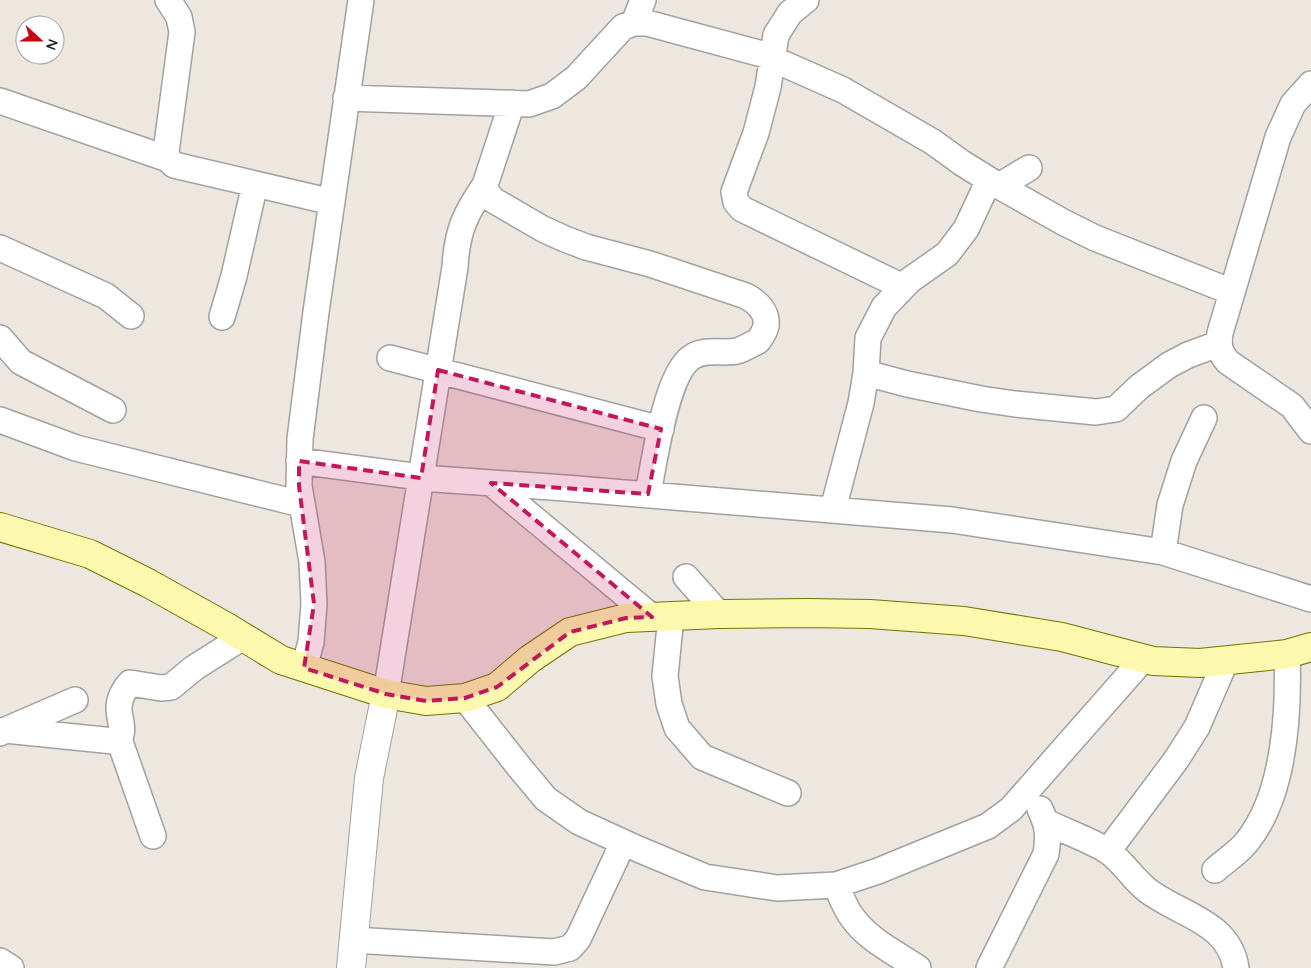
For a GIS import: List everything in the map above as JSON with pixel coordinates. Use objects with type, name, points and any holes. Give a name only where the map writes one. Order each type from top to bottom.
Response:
[{"type":"main road","points":[[0,527],[90,554],[148,583],[281,660],[386,694],[426,701],[465,698],[497,687],[530,659],[570,632],[626,618],[719,614],[870,614],[964,621],[1062,638],[1153,661],[1200,663],[1299,650]]},
{"type":"street","points":[[168,0],[179,17],[182,32],[166,152],[168,158],[174,165],[332,202]]},
{"type":"street","points":[[304,668],[311,642],[314,604],[312,562],[299,486],[300,439],[360,0]]},
{"type":"street","points":[[634,23],[643,0]]},
{"type":"street","points":[[806,0],[790,13],[776,35],[773,58],[756,133],[734,192],[736,202],[742,209],[903,287]]},
{"type":"street","points":[[346,98],[528,104],[552,96],[576,78],[623,27],[634,23],[646,24],[773,58],[843,90],[933,142],[994,183],[1063,222],[1095,238],[1232,292]]},
{"type":"street","points":[[1311,84],[1293,104],[1278,137],[1218,344],[1221,354],[1228,362],[1292,406],[1311,432]]},
{"type":"street","points":[[0,100],[168,158]]},
{"type":"street","points":[[351,968],[369,778],[386,694],[455,267],[456,250],[470,206],[485,185],[512,103]]},
{"type":"street","points":[[833,509],[861,403],[866,372],[868,338],[884,306],[910,280],[947,254],[966,229],[994,183],[1029,168]]},
{"type":"street","points":[[222,317],[234,276],[255,184]]},
{"type":"street","points":[[485,185],[487,192],[493,200],[543,229],[586,247],[650,264],[746,296],[757,302],[764,313],[766,326],[758,341],[737,351],[703,352],[691,357],[681,366],[671,389],[648,494]]},
{"type":"street","points":[[1,254],[106,296],[131,316]]},
{"type":"street","points":[[0,338],[21,362],[113,410]]},
{"type":"street","points":[[866,372],[908,384],[981,399],[1096,412],[1116,409],[1139,387],[1169,365],[1188,355],[1218,344]]},
{"type":"street","points":[[390,358],[661,429]]},
{"type":"street","points":[[1163,552],[1173,496],[1184,460],[1204,418]]},
{"type":"street","points":[[0,420],[76,448],[301,504]]},
{"type":"street","points":[[299,461],[421,478],[648,494],[952,520],[1163,552],[1311,599]]},
{"type":"street","points":[[491,483],[662,617],[668,704],[677,728],[702,757],[788,793]]},
{"type":"street","points":[[686,577],[719,614]]},
{"type":"street","points":[[3,732],[114,741],[119,739],[122,734],[119,707],[124,690],[130,683],[161,688],[171,687],[194,668],[243,637]]},
{"type":"street","points":[[1216,870],[1248,840],[1264,816],[1275,785],[1285,730],[1288,683],[1299,650]]},
{"type":"street","points":[[465,698],[546,799],[579,822],[623,843],[705,877],[777,888],[836,885],[878,871],[988,826],[1011,809],[1031,788],[1144,658]]},
{"type":"street","points":[[1108,851],[1176,760],[1192,735],[1226,660]]},
{"type":"street","points":[[3,732],[75,700]]},
{"type":"street","points":[[119,739],[153,836]]},
{"type":"street","points":[[989,968],[1046,854],[1049,838],[1046,822],[1031,788]]},
{"type":"street","points":[[1046,822],[1108,851],[1124,864],[1147,890],[1209,926],[1224,938],[1233,953],[1236,968]]},
{"type":"street","points":[[353,940],[554,952],[570,948],[578,939],[623,843]]},
{"type":"street","points":[[836,885],[851,916],[860,928],[918,968]]},
{"type":"street","points":[[0,961],[12,968]]},
{"type":"highlighted area","points":[[438,370],[661,429],[648,494],[491,483],[652,617],[626,618],[570,632],[497,687],[465,698],[426,701],[386,694],[304,668],[314,604],[299,486],[299,461],[421,478]]}]
